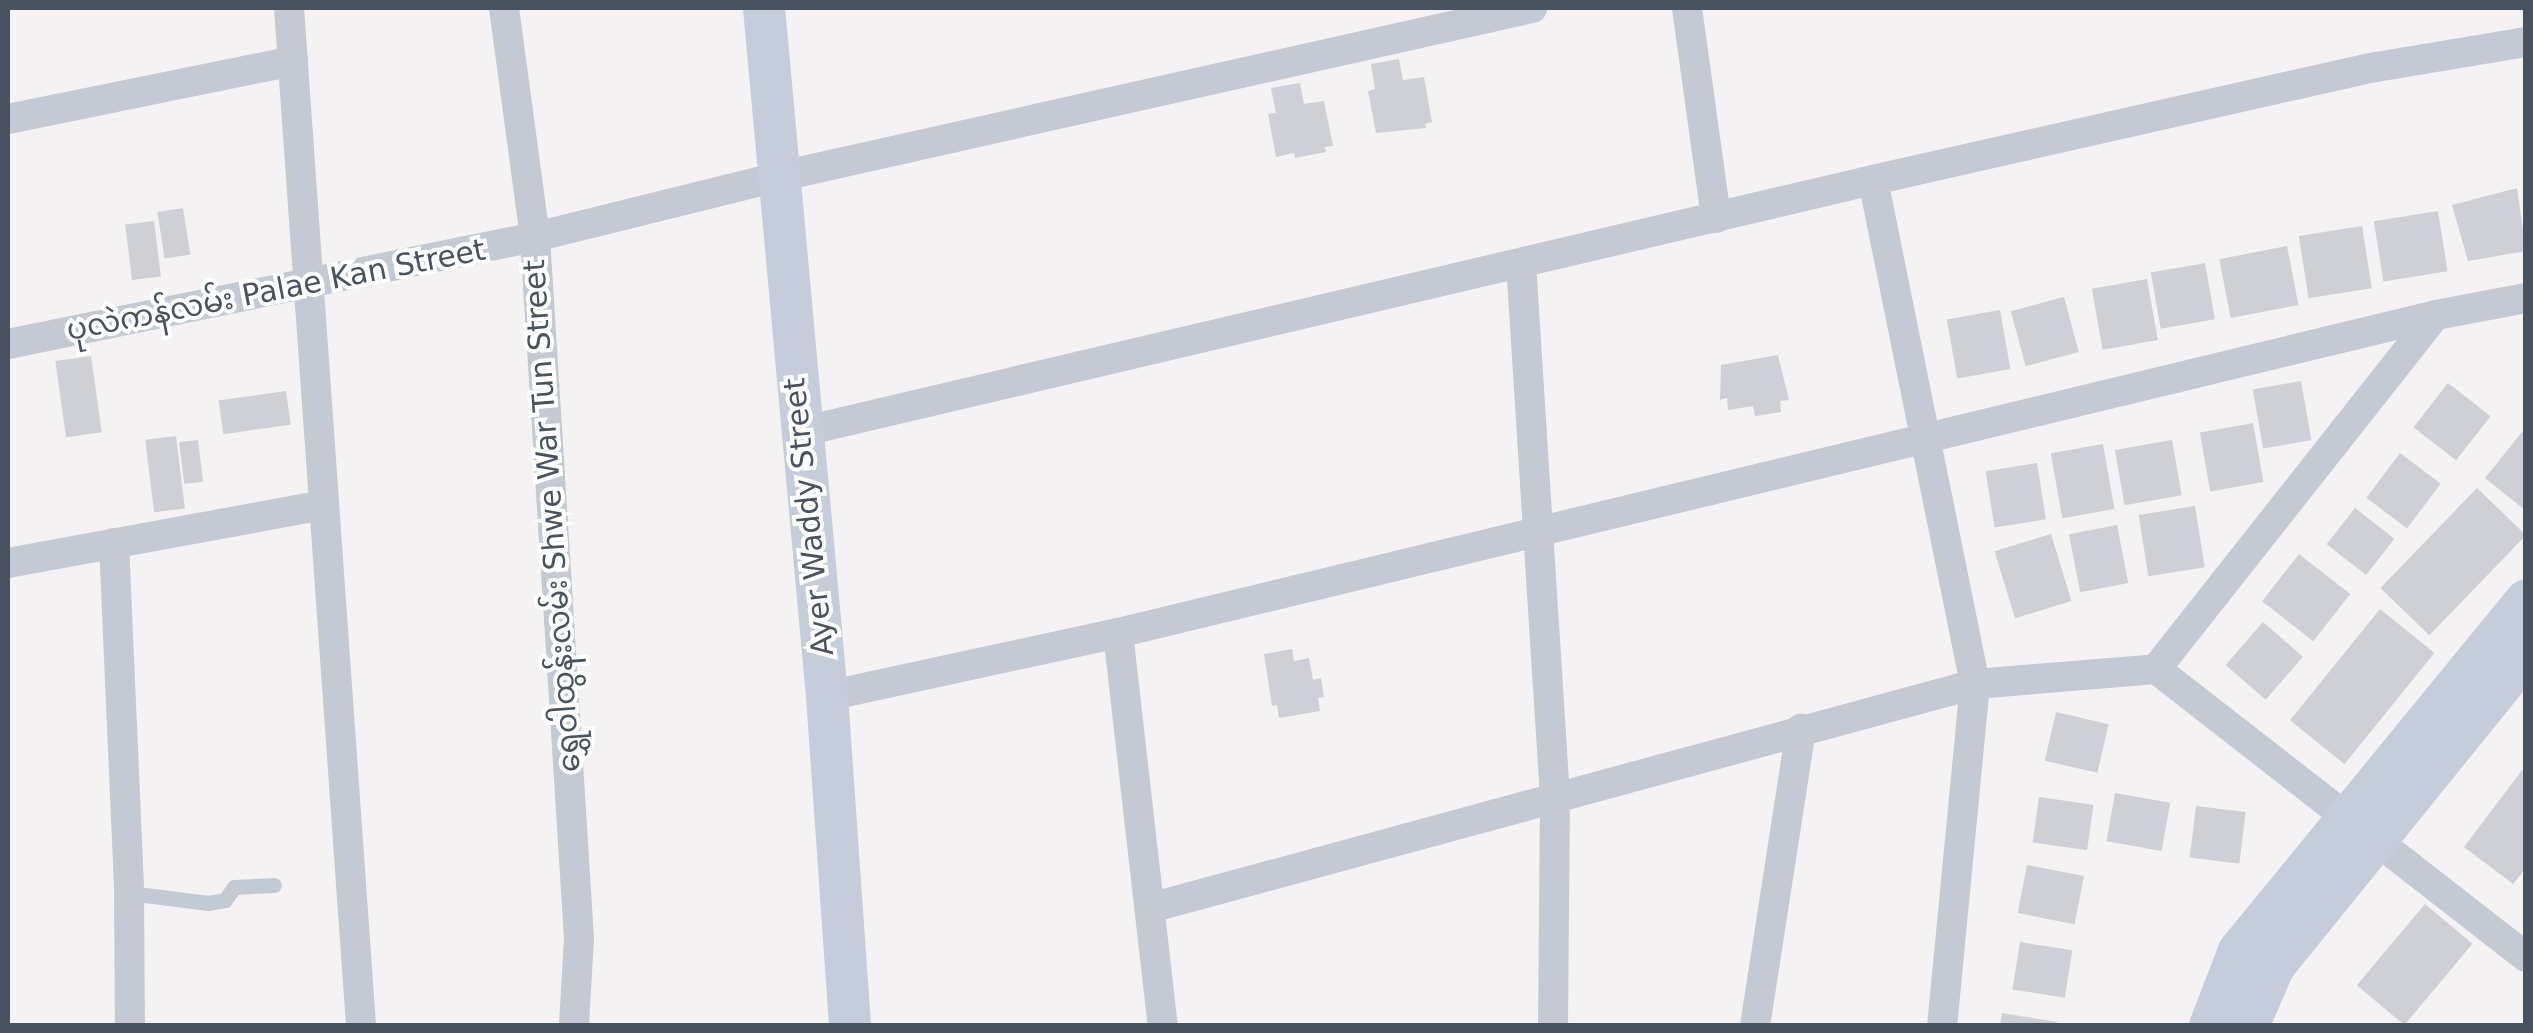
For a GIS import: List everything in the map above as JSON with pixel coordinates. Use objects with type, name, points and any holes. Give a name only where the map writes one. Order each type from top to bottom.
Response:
[{"type":"street","points":[[289,8],[362,1026]]},
{"type":"street","name":"ရွှေဝါထွန်းလမ်း Shwe War Tun Street","points":[[504,8],[535,237],[579,938],[574,1026]]},
{"type":"street","name":"Ayer Waddy Street","points":[[764,8],[827,696],[850,1026]]},
{"type":"street","name":"ပုလဲကန်လမ်း Palae Kan Street","points":[[8,344],[535,237],[777,176],[1532,8]]},
{"type":"street","points":[[1687,8],[1716,218]]},
{"type":"street","points":[[800,432],[1873,180],[2370,68],[2526,42]]},
{"type":"street","points":[[8,119],[293,61]]},
{"type":"street","points":[[1873,180],[1928,436],[1975,684],[1942,1026]]},
{"type":"street","points":[[1521,263],[1555,797],[1557,953],[1553,1026]]},
{"type":"street","points":[[827,696],[1118,634],[1928,436],[2436,315],[2526,298]]},
{"type":"street","points":[[2156,669],[2436,315]]},
{"type":"street","points":[[8,564],[324,505]]},
{"type":"street","points":[[114,543],[129,892],[130,1026]]},
{"type":"street","points":[[2248,1026],[2274,966],[2360,829],[2526,600]]},
{"type":"street","points":[[1118,634],[1164,1026]]},
{"type":"street","points":[[2210,1026],[2239,951],[2526,655]]},
{"type":"street","points":[[1150,908],[1975,684],[2156,669],[2526,957]]},
{"type":"street","points":[[1755,1026],[1801,730]]},
{"type":"lane","points":[[129,892],[208,903],[225,900],[234,887],[274,885]]},
{"type":"building","points":[[1399,59],[1403,80],[1424,77],[1432,122],[1425,124],[1426,128],[1376,133],[1368,91],[1375,89],[1371,64]]},
{"type":"building","points":[[1300,83],[1304,104],[1324,101],[1333,146],[1325,147],[1326,152],[1295,158],[1294,153],[1276,157],[1268,114],[1276,113],[1271,88]]},
{"type":"building","points":[[2517,188],[2526,251],[2468,261],[2452,205]]},
{"type":"building","points":[[183,208],[190,254],[165,258],[157,212]]},
{"type":"building","points":[[2438,211],[2448,271],[2383,281],[2374,221]]},
{"type":"building","points":[[154,221],[161,277],[132,280],[125,225]]},
{"type":"building","points":[[2362,226],[2372,288],[2309,298],[2299,236]]},
{"type":"building","points":[[2287,246],[2298,305],[2231,318],[2219,259]]},
{"type":"building","points":[[2205,263],[2215,319],[2161,329],[2151,273]]},
{"type":"building","points":[[2147,279],[2158,340],[2103,350],[2092,289]]},
{"type":"building","points":[[2064,297],[2079,352],[2026,366],[2011,311]]},
{"type":"building","points":[[2000,310],[2010,369],[1957,378],[1947,319]]},
{"type":"building","points":[[1778,355],[1789,400],[1780,401],[1781,412],[1755,416],[1753,406],[1728,410],[1727,398],[1720,400],[1721,365]]},
{"type":"building","points":[[91,356],[102,432],[66,437],[55,361]]},
{"type":"building","points":[[2301,381],[2311,440],[2263,449],[2253,390]]},
{"type":"building","points":[[2448,383],[2491,416],[2456,460],[2414,427]]},
{"type":"building","points":[[286,391],[291,425],[223,434],[219,400]]},
{"type":"building","points":[[2253,423],[2263,482],[2210,491],[2200,432]]},
{"type":"building","points":[[2526,427],[2526,511],[2485,478]]},
{"type":"building","points":[[176,436],[185,508],[154,512],[145,440]]},
{"type":"building","points":[[198,440],[203,482],[184,484],[179,442]]},
{"type":"building","points":[[2172,440],[2182,495],[2125,505],[2115,450]]},
{"type":"building","points":[[2103,444],[2114,509],[2062,518],[2051,453]]},
{"type":"building","points":[[2400,453],[2441,484],[2407,528],[2366,498]]},
{"type":"building","points":[[2037,463],[2046,519],[1995,527],[1986,471]]},
{"type":"building","points":[[2477,488],[2526,535],[2429,635],[2380,588]]},
{"type":"building","points":[[2195,506],[2205,567],[2148,576],[2139,515]]},
{"type":"building","points":[[2355,508],[2394,539],[2366,575],[2327,544]]},
{"type":"building","points":[[2117,525],[2128,583],[2080,592],[2069,534]]},
{"type":"building","points":[[2051,534],[2071,601],[2015,618],[1995,551]]},
{"type":"building","points":[[2299,554],[2350,594],[2313,641],[2262,601]]},
{"type":"building","points":[[2380,609],[2434,653],[2344,764],[2290,720]]},
{"type":"building","points":[[2263,622],[2303,657],[2266,700],[2226,665]]},
{"type":"building","points":[[1292,649],[1294,661],[1309,658],[1313,680],[1321,678],[1324,697],[1318,698],[1320,711],[1279,718],[1277,705],[1272,706],[1264,654]]},
{"type":"building","points":[[2056,712],[2109,724],[2097,773],[2045,761]]},
{"type":"building","points":[[2526,765],[2526,868],[2513,884],[2464,847]]},
{"type":"building","points":[[2115,793],[2170,803],[2162,851],[2106,841]]},
{"type":"building","points":[[2039,797],[2093,805],[2087,850],[2033,843]]},
{"type":"building","points":[[2196,806],[2246,812],[2239,864],[2190,858]]},
{"type":"building","points":[[2027,865],[2084,876],[2075,924],[2018,913]]},
{"type":"building","points":[[2425,904],[2472,944],[2404,1025],[2357,985]]},
{"type":"building","points":[[2020,942],[2072,950],[2065,998],[2012,989]]},
{"type":"building","points":[[2002,1013],[2057,1022],[2056,1026],[2000,1026]]}]
